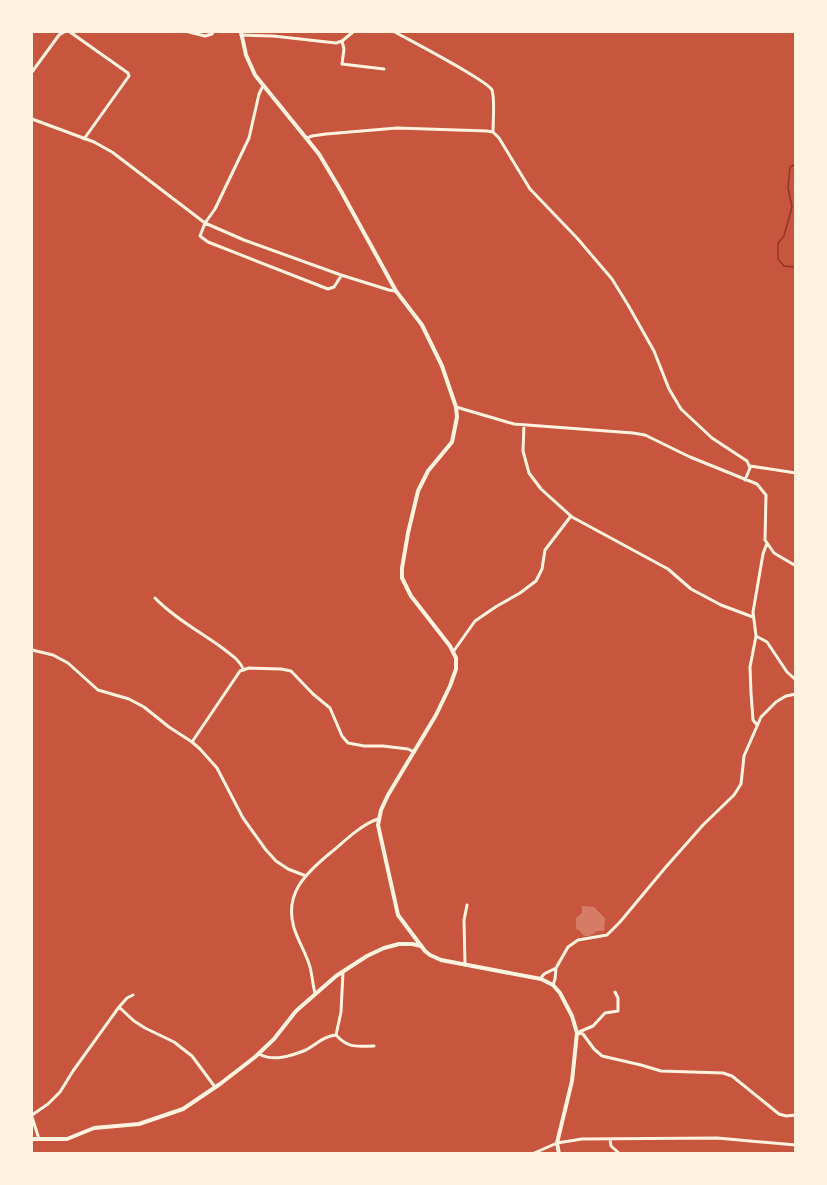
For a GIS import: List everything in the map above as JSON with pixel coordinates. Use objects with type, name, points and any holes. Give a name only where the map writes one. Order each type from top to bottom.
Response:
[{"type":"main road","points":[[241,33],[250,67],[320,154],[396,291],[422,325],[442,366],[456,407],[458,417],[452,442],[428,471],[418,491],[402,568],[402,578],[411,596],[446,639],[453,652],[456,658],[456,669],[436,715],[388,795],[378,819],[378,825],[398,915],[430,955],[465,965],[541,979],[553,985],[565,1002],[577,1033],[572,1081],[557,1143],[558,1154]]},
{"type":"main road","points":[[32,1139],[67,1139],[94,1128],[139,1124],[183,1108],[215,1088],[259,1054],[296,1011],[343,972],[384,948],[399,944],[421,946]]},
{"type":"street","points":[[32,72],[59,35],[64,32]]},
{"type":"street","points":[[70,32],[128,73],[129,76],[84,139]]},
{"type":"street","points":[[189,32],[205,36],[213,32]]},
{"type":"street","points":[[241,33],[330,43],[342,41],[352,32]]},
{"type":"street","points":[[395,32],[473,75],[490,87],[493,93],[493,132]]},
{"type":"street","points":[[342,41],[344,49],[342,64],[384,69]]},
{"type":"street","points":[[263,86],[249,138],[200,236],[208,242],[328,289],[334,287],[341,275]]},
{"type":"street","points":[[32,119],[94,142],[112,152],[205,223],[244,240],[341,275],[389,291],[396,291]]},
{"type":"street","points":[[307,138],[397,128],[493,132],[530,189],[612,279],[654,351],[669,389],[681,409],[712,438],[747,461],[750,468],[745,480]]},
{"type":"street","points":[[456,407],[505,422],[524,425],[639,434],[757,484],[766,495],[765,540],[774,553],[795,566]]},
{"type":"street","points":[[524,425],[523,450],[528,473],[541,489],[571,516],[669,569],[691,589],[721,605],[753,617]]},
{"type":"street","points":[[749,466],[795,473]]},
{"type":"street","points":[[453,652],[475,621],[536,581],[542,569],[545,550],[571,516]]},
{"type":"street","points":[[757,725],[753,720],[750,667],[756,636],[753,617],[758,578],[767,543]]},
{"type":"street","points":[[155,598],[232,655],[240,662],[244,670]]},
{"type":"street","points":[[756,636],[767,642],[795,680]]},
{"type":"street","points":[[32,650],[53,655],[68,663],[98,690],[129,699],[144,707],[169,728],[192,742],[217,768],[243,818],[266,850],[276,861],[306,876]]},
{"type":"street","points":[[192,742],[240,671],[249,668],[281,669],[291,671],[330,708],[342,736],[348,742],[364,746],[408,749],[414,752]]},
{"type":"street","points":[[553,985],[556,968],[568,947],[578,940],[608,935],[664,868],[734,795],[741,784],[744,756],[761,717],[776,702],[795,694]]},
{"type":"street","points":[[315,994],[309,965],[293,926],[291,908],[294,893],[317,865],[357,831],[378,819]]},
{"type":"street","points":[[465,965],[464,920],[467,905]]},
{"type":"street","points":[[541,979],[544,974],[556,968]]},
{"type":"street","points":[[336,1035],[341,1012],[343,972]]},
{"type":"street","points":[[577,1033],[593,1026],[605,1013],[618,1011],[618,998],[615,992]]},
{"type":"street","points":[[39,1139],[32,1116],[60,1092],[119,1007],[133,995]]},
{"type":"street","points":[[119,1007],[134,1021],[174,1042],[192,1056],[215,1088]]},
{"type":"street","points":[[577,1033],[583,1034],[602,1056],[661,1071],[723,1073],[732,1076],[779,1114],[795,1115]]},
{"type":"street","points":[[336,1035],[350,1046],[374,1046]]},
{"type":"street","points":[[259,1054],[264,1057],[281,1058],[336,1035]]},
{"type":"street","points":[[532,1154],[557,1143],[582,1139],[717,1138],[795,1145]]},
{"type":"street","points":[[610,1139],[611,1146],[620,1154]]},
{"type":"building","points":[[582,906],[594,907],[605,918],[604,931],[584,936],[576,929],[576,918],[582,913]]},
{"type":"waterway","points":[[796,164],[790,167],[788,188],[792,207],[784,236],[778,243],[778,259],[784,266],[796,267]]}]
